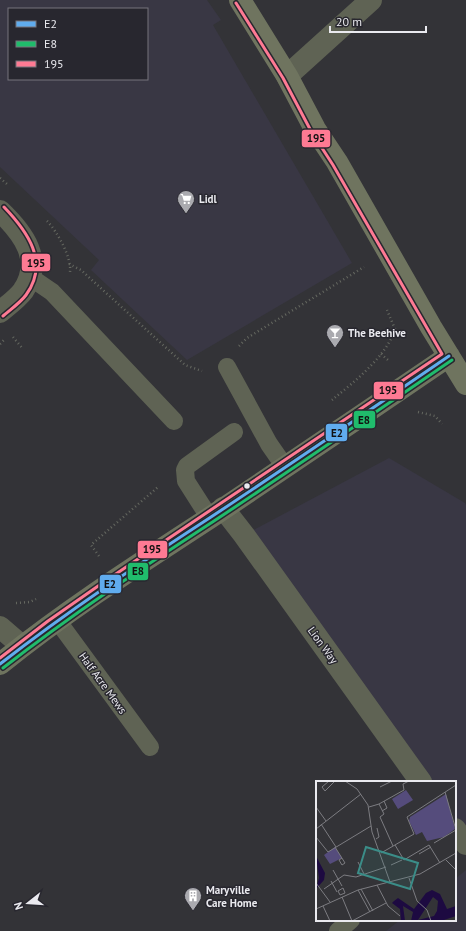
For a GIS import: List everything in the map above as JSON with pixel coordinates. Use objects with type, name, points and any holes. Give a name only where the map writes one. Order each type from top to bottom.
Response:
[{"type":"main road","points":[[240,0],[287,76],[315,129],[337,162],[466,384]]},
{"type":"main road","points":[[0,664],[57,620],[106,586],[449,356]]},
{"type":"street","points":[[287,76],[371,0]]},
{"type":"street","points":[[0,211],[28,245],[31,267],[22,292],[0,312]]},
{"type":"street","name":"Lion Way","points":[[216,513],[244,535],[420,781]]},
{"type":"street","points":[[0,627],[22,646]]},
{"type":"lane","points":[[31,267],[52,292],[174,421]]},
{"type":"lane","points":[[227,367],[269,444],[285,467]]},
{"type":"lane","points":[[216,513],[186,481],[184,470],[187,466],[234,432]]},
{"type":"lane","name":"Half Acre Mews","points":[[57,620],[150,747]]},
{"type":"lane","points":[[338,931],[350,921]]},
{"type":"path","points":[[360,261],[367,274]]},
{"type":"path","points":[[69,264],[81,270],[185,365],[208,372],[227,367],[237,348],[246,338],[364,267]]},
{"type":"path","points":[[329,402],[362,374],[388,346],[395,329],[385,307]]},
{"type":"path","points":[[14,337],[23,349]]},
{"type":"path","points":[[381,354],[388,360]]},
{"type":"path","points":[[417,412],[435,416],[442,424]]},
{"type":"path","points":[[99,556],[91,545],[158,487]]},
{"type":"path","points":[[94,560],[106,552]]},
{"type":"path","points":[[13,603],[20,604],[39,598]]},
{"type":"shaded area","name":"Lidl","points":[[0,0],[207,0],[221,20],[213,25],[352,263],[187,360],[91,270],[99,260],[0,167]]},
{"type":"shaded area","points":[[389,458],[465,503],[466,844],[456,830],[456,781],[420,781],[244,535]]},
{"type":"shaded area","points":[[466,870],[466,931],[386,931],[399,921],[456,921],[456,878]]},
{"type":"transit line","name":"195","points":[[0,658],[48,621],[101,584],[442,354],[333,165],[311,131],[283,78],[236,3]]},
{"type":"transit line","name":"195","points":[[3,316],[26,295],[33,283],[36,271],[36,259],[33,248],[21,226],[4,207]]},
{"type":"transit line","name":"E2","points":[[0,664],[104,588],[449,356]]},
{"type":"transit line","name":"E8","points":[[3,668],[107,592],[452,360]]},
{"type":"place","name":"Lidl","points":[[186,214]]},
{"type":"place","name":"The Beehive","points":[[335,348]]},
{"type":"place","name":"Maryville Care Home","points":[[193,911]]}]
